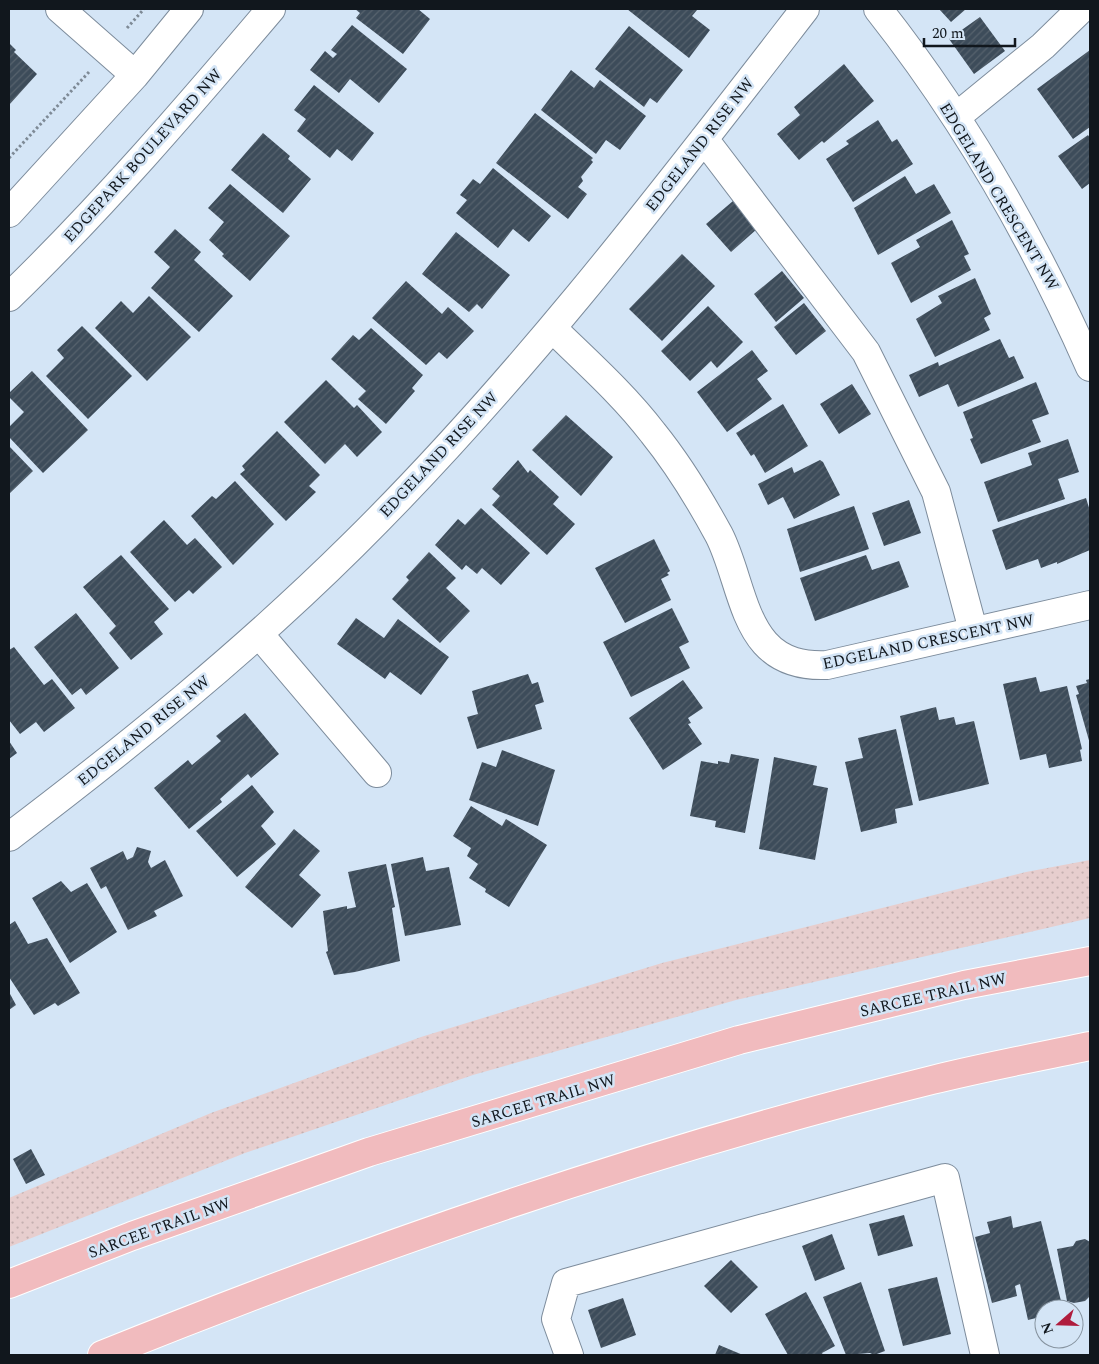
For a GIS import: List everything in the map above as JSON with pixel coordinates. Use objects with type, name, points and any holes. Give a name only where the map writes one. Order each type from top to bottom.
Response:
[{"type":"main road","name":"SARCEE TRAIL NW","points":[[9,1284],[132,1236],[369,1152],[739,1040],[964,984],[1090,961]]},
{"type":"main road","points":[[102,1355],[254,1294],[545,1190],[721,1137],[933,1079],[1090,1046]]},
{"type":"street","points":[[60,9],[134,75]]},
{"type":"street","points":[[9,213],[134,75],[189,9]]},
{"type":"street","name":"EDGEPARK BOULEVARD NW","points":[[9,297],[41,266],[169,129],[271,9]]},
{"type":"street","name":"EDGELAND RISE NW","points":[[9,837],[127,747],[258,634],[353,545],[448,446],[552,329],[805,9]]},
{"type":"street","name":"EDGELAND CRESCENT NW","points":[[878,9],[956,117],[996,183],[1057,291],[1090,367]]},
{"type":"street","points":[[956,117],[1043,46],[1081,9]]},
{"type":"street","points":[[704,139],[866,352],[936,492],[973,630]]},
{"type":"street","name":"EDGELAND CRESCENT NW","points":[[552,329],[606,380],[653,432],[689,485],[719,536],[757,633],[776,653],[802,664],[827,665],[973,630],[1090,605]]},
{"type":"street","points":[[258,634],[377,773]]},
{"type":"street","points":[[569,1355],[556,1319],[566,1283],[945,1178],[985,1355]]},
{"type":"path","points":[[9,158],[71,93],[144,9]]},
{"type":"shaded area","points":[[1090,860],[1090,918],[736,1000],[473,1075],[245,1153],[9,1247],[9,1198],[211,1113],[421,1037],[662,963],[1026,872]]},
{"type":"building","points":[[355,9],[418,9],[430,19],[403,54],[356,18],[360,13]]},
{"type":"building","points":[[627,9],[696,9],[692,16],[710,30],[689,58]]},
{"type":"building","points":[[939,9],[966,9],[951,22]]},
{"type":"building","points":[[980,17],[1005,51],[974,74],[949,39]]},
{"type":"building","points":[[352,25],[407,69],[379,103],[350,79],[339,93],[310,70],[325,51],[333,58],[337,54],[331,50]]},
{"type":"building","points":[[629,26],[683,70],[657,103],[650,98],[644,107],[595,69]]},
{"type":"building","points":[[9,43],[16,50],[14,52],[37,74],[9,105]]},
{"type":"building","points":[[1090,50],[1090,127],[1073,139],[1037,89]]},
{"type":"building","points":[[844,64],[874,101],[824,143],[822,141],[799,160],[777,134],[800,115],[794,107]]},
{"type":"building","points":[[571,70],[594,88],[600,80],[646,116],[620,150],[606,140],[596,154],[541,110]]},
{"type":"building","points":[[314,85],[374,133],[352,161],[337,149],[330,158],[297,131],[306,119],[294,110]]},
{"type":"building","points":[[535,113],[593,158],[591,160],[593,162],[581,177],[583,181],[578,187],[587,194],[568,219],[496,163]]},
{"type":"building","points":[[878,120],[892,142],[897,139],[913,164],[853,202],[826,159],[849,144],[846,141]]},
{"type":"building","points":[[263,133],[290,156],[288,159],[311,179],[283,213],[231,170]]},
{"type":"building","points":[[1088,135],[1090,138],[1090,183],[1082,189],[1058,156]]},
{"type":"building","points":[[493,168],[551,216],[529,242],[513,229],[498,248],[456,213],[467,200],[460,195],[473,179],[480,184]]},
{"type":"building","points":[[905,176],[916,194],[934,184],[951,213],[878,255],[854,208]]},
{"type":"building","points":[[230,184],[290,236],[250,281],[222,256],[224,254],[209,240],[224,222],[208,208]]},
{"type":"building","points":[[733,201],[757,229],[731,252],[706,224]]},
{"type":"building","points":[[952,220],[969,254],[964,256],[971,270],[911,303],[891,263],[920,247],[916,240]]},
{"type":"building","points":[[175,229],[201,252],[194,260],[233,296],[199,332],[151,288],[170,267],[154,252]]},
{"type":"building","points":[[456,232],[510,275],[482,309],[477,304],[469,312],[422,274]]},
{"type":"building","points":[[682,254],[715,286],[662,341],[629,309]]},
{"type":"building","points":[[782,271],[804,298],[776,322],[754,294]]},
{"type":"building","points":[[975,278],[991,314],[984,318],[990,330],[935,357],[916,319],[942,303],[938,296]]},
{"type":"building","points":[[406,281],[442,314],[448,307],[474,331],[447,359],[439,352],[426,365],[372,318]]},
{"type":"building","points":[[149,296],[191,337],[147,381],[95,328],[121,301],[133,313]]},
{"type":"building","points":[[804,303],[826,331],[796,355],[774,327]]},
{"type":"building","points":[[708,306],[743,342],[717,368],[711,361],[690,381],[661,351]]},
{"type":"building","points":[[82,326],[132,376],[88,419],[46,376],[64,358],[57,350]]},
{"type":"building","points":[[371,328],[423,375],[412,388],[415,391],[386,424],[358,399],[366,391],[331,359],[353,335],[359,340]]},
{"type":"building","points":[[1000,339],[1009,358],[1014,356],[1024,378],[958,407],[948,384],[919,397],[909,375],[938,362],[939,366]]},
{"type":"building","points":[[752,350],[768,371],[757,379],[772,399],[727,432],[697,392]]},
{"type":"building","points":[[32,371],[88,430],[43,473],[9,437],[9,427],[24,412],[9,397],[9,393]]},
{"type":"building","points":[[326,380],[354,408],[357,405],[382,432],[357,457],[345,444],[325,464],[284,422]]},
{"type":"building","points":[[1036,382],[1049,414],[1032,420],[1041,442],[981,464],[970,439],[973,438],[963,412]]},
{"type":"building","points":[[852,384],[871,414],[839,434],[820,404]]},
{"type":"building","points":[[783,404],[808,446],[765,473],[754,454],[751,456],[736,433]]},
{"type":"building","points":[[566,415],[613,457],[581,496],[532,450]]},
{"type":"building","points":[[277,431],[320,475],[309,486],[316,492],[286,521],[240,474],[245,470],[242,466]]},
{"type":"building","points":[[1068,439],[1079,472],[1058,479],[1065,499],[998,522],[984,482],[1032,465],[1028,453]]},
{"type":"building","points":[[9,446],[33,471],[9,494]]},
{"type":"building","points":[[518,460],[528,473],[530,470],[559,497],[553,504],[575,524],[547,555],[492,505],[500,496],[492,489]]},
{"type":"building","points":[[820,460],[823,462],[840,495],[794,519],[783,497],[768,505],[758,484],[792,467],[794,473]]},
{"type":"building","points":[[235,481],[274,524],[233,565],[191,516],[212,496],[216,499]]},
{"type":"building","points":[[1086,498],[1090,511],[1090,550],[1057,564],[1057,562],[1041,568],[1038,559],[1006,570],[992,530]]},
{"type":"building","points":[[909,500],[921,533],[884,546],[872,513]]},
{"type":"building","points":[[854,506],[869,549],[800,572],[787,529]]},
{"type":"building","points":[[481,508],[530,553],[501,585],[482,568],[477,574],[466,565],[462,570],[435,545],[458,519],[465,525]]},
{"type":"building","points":[[164,520],[187,545],[195,538],[222,567],[193,594],[189,590],[175,602],[130,552]]},
{"type":"building","points":[[654,539],[670,571],[667,573],[669,575],[661,579],[671,600],[625,623],[595,568]]},
{"type":"building","points":[[429,552],[456,578],[446,588],[470,611],[440,643],[392,599],[409,580],[406,577]]},
{"type":"building","points":[[121,555],[169,609],[154,622],[163,634],[131,660],[109,633],[116,626],[83,587]]},
{"type":"building","points":[[866,555],[872,570],[899,561],[909,587],[815,621],[800,578]]},
{"type":"building","points":[[672,608],[689,642],[679,647],[690,668],[631,697],[603,642]]},
{"type":"building","points":[[76,613],[119,668],[86,695],[81,688],[72,695],[34,647]]},
{"type":"building","points":[[356,618],[384,638],[398,619],[449,657],[421,695],[390,672],[385,679],[337,644]]},
{"type":"building","points":[[14,647],[44,685],[52,679],[75,708],[44,732],[36,722],[20,734],[9,720],[9,650]]},
{"type":"building","points":[[528,674],[532,684],[538,682],[544,702],[535,705],[542,729],[477,749],[467,717],[478,714],[472,691]]},
{"type":"building","points":[[1036,677],[1040,692],[1067,686],[1082,749],[1080,750],[1082,761],[1049,768],[1046,754],[1020,760],[1003,684]]},
{"type":"building","points":[[1090,679],[1090,744],[1076,695],[1079,694],[1076,686],[1087,683],[1086,680]]},
{"type":"building","points":[[683,680],[703,708],[688,718],[691,723],[688,724],[702,744],[663,770],[629,718]]},
{"type":"building","points":[[936,707],[939,720],[954,717],[956,725],[974,721],[989,784],[919,801],[900,716]]},
{"type":"building","points":[[245,713],[279,754],[251,778],[248,774],[220,799],[222,802],[189,829],[154,788],[188,760],[192,765],[221,741],[216,736]]},
{"type":"building","points":[[896,729],[913,805],[895,809],[897,823],[861,832],[845,762],[863,758],[858,738]]},
{"type":"building","points":[[9,741],[17,753],[9,759]]},
{"type":"building","points":[[502,750],[555,770],[538,826],[469,800],[482,762],[496,767]]},
{"type":"building","points":[[731,754],[759,759],[745,833],[715,827],[716,821],[690,816],[701,761],[718,764],[718,761],[729,763]]},
{"type":"building","points":[[774,757],[817,766],[813,785],[828,788],[815,860],[759,849]]},
{"type":"building","points":[[252,785],[274,812],[261,826],[276,844],[237,877],[196,831]]},
{"type":"building","points":[[471,806],[502,826],[506,819],[547,845],[509,907],[485,892],[486,889],[469,878],[478,864],[467,856],[471,848],[453,836]]},
{"type":"building","points":[[294,829],[320,851],[299,875],[321,895],[292,928],[245,887]]},
{"type":"building","points":[[137,847],[151,851],[148,862],[151,868],[165,860],[183,896],[154,911],[157,916],[128,930],[106,886],[101,889],[90,868],[123,851],[127,860],[133,857]]},
{"type":"building","points":[[423,857],[426,871],[449,867],[461,925],[405,936],[391,864]]},
{"type":"building","points":[[386,864],[395,907],[392,908],[400,961],[334,975],[326,952],[328,951],[323,911],[347,906],[347,909],[356,907],[348,872]]},
{"type":"building","points":[[61,881],[71,892],[87,883],[117,932],[70,963],[32,898]]},
{"type":"building","points":[[15,921],[28,944],[47,938],[80,993],[58,1006],[55,1003],[34,1015],[9,977],[9,925]]},
{"type":"building","points":[[9,992],[16,1005],[9,1010]]},
{"type":"building","points":[[31,1149],[45,1175],[26,1184],[13,1159]]},
{"type":"building","points":[[904,1215],[913,1246],[878,1256],[869,1224]]},
{"type":"building","points":[[1011,1216],[1013,1228],[1041,1221],[1060,1299],[1034,1299],[1034,1318],[1028,1320],[1020,1284],[1015,1286],[1017,1296],[992,1303],[975,1237],[990,1233],[987,1222]]},
{"type":"building","points":[[832,1234],[845,1269],[815,1281],[802,1246]]},
{"type":"building","points":[[1085,1239],[1090,1242],[1090,1296],[1084,1301],[1084,1299],[1067,1299],[1057,1249],[1073,1246],[1076,1241]]},
{"type":"building","points":[[731,1260],[758,1287],[731,1313],[704,1286]]},
{"type":"building","points":[[937,1277],[951,1334],[903,1346],[888,1289]]},
{"type":"building","points":[[861,1282],[885,1351],[874,1355],[870,1353],[846,1355],[823,1297]]},
{"type":"building","points":[[806,1292],[835,1346],[822,1353],[823,1355],[788,1355],[765,1314]]},
{"type":"building","points":[[623,1298],[636,1335],[601,1348],[588,1310]]},
{"type":"building","points":[[719,1345],[743,1355],[715,1355]]}]
